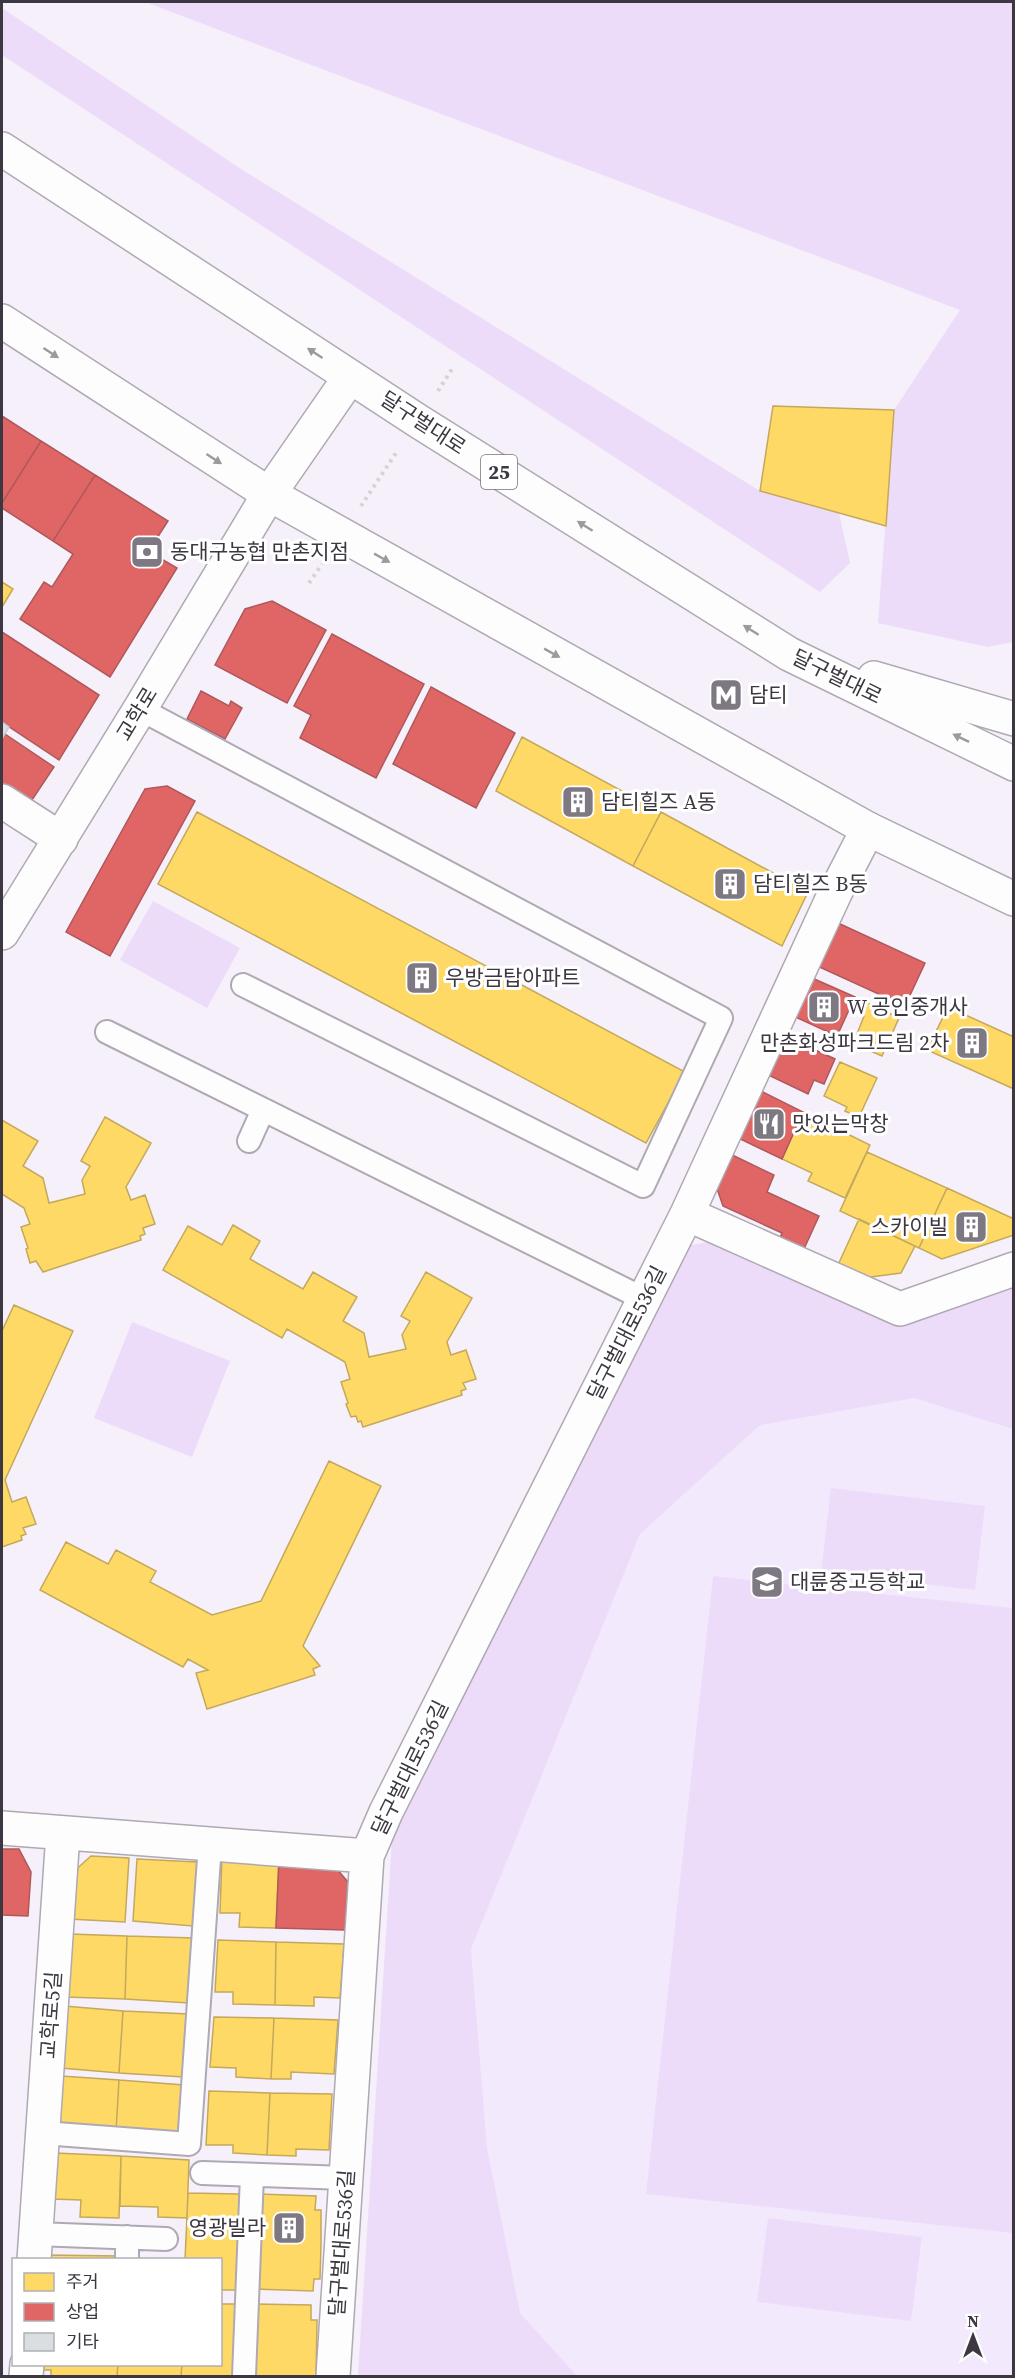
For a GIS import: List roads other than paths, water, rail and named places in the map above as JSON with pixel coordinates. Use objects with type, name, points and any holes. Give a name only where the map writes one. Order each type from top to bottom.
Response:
[{"type":"street","name":"달구벌대로","points":[[2,149],[418,421],[789,654],[1014,764]]},
{"type":"street","points":[[2,321],[269,494],[868,830],[1014,899]]},
{"type":"street","name":"교학로","points":[[2,933],[269,494],[350,376]]},
{"type":"street","points":[[789,654],[1014,719]]},
{"type":"street","points":[[2,801],[61,839]]},
{"type":"street","name":"달구벌대로536길","points":[[333,2376],[367,1856],[386,1812],[687,1214],[835,893],[868,830]]},
{"type":"street","points":[[687,1214],[900,1309],[1014,1269]]},
{"type":"street","points":[[2,1828],[367,1856]]},
{"type":"street","name":"교학로5길","points":[[35,2247],[63,1833]]},
{"type":"lane","points":[[140,709],[721,1018],[643,1186],[243,985]]},
{"type":"lane","points":[[107,1032],[644,1299]]},
{"type":"lane","points":[[249,1141],[263,1110]]},
{"type":"lane","points":[[43,2133],[189,2144],[210,1844]]},
{"type":"lane","points":[[202,2173],[346,2178]]},
{"type":"lane","points":[[244,2376],[252,2175]]},
{"type":"lane","points":[[35,2247],[127,2248],[166,2239]]},
{"type":"place","name":"동대구농협 만촌지점","points":[[147,552]]},
{"type":"place","name":"담티","points":[[726,695]]},
{"type":"place","name":"담티힐즈 A동","points":[[578,802]]},
{"type":"place","name":"담티힐즈 B동","points":[[730,884]]},
{"type":"place","name":"우방금탑아파트","points":[[422,978]]},
{"type":"place","name":"W 공인중개사","points":[[824,1007]]},
{"type":"place","name":"만촌화성파크드림 2차","points":[[972,1043]]},
{"type":"place","name":"맛있는막창","points":[[769,1124]]},
{"type":"place","name":"스카이빌","points":[[971,1227]]},
{"type":"place","name":"대륜중고등학교","points":[[767,1582]]},
{"type":"place","name":"영광빌라","points":[[289,2228]]}]
